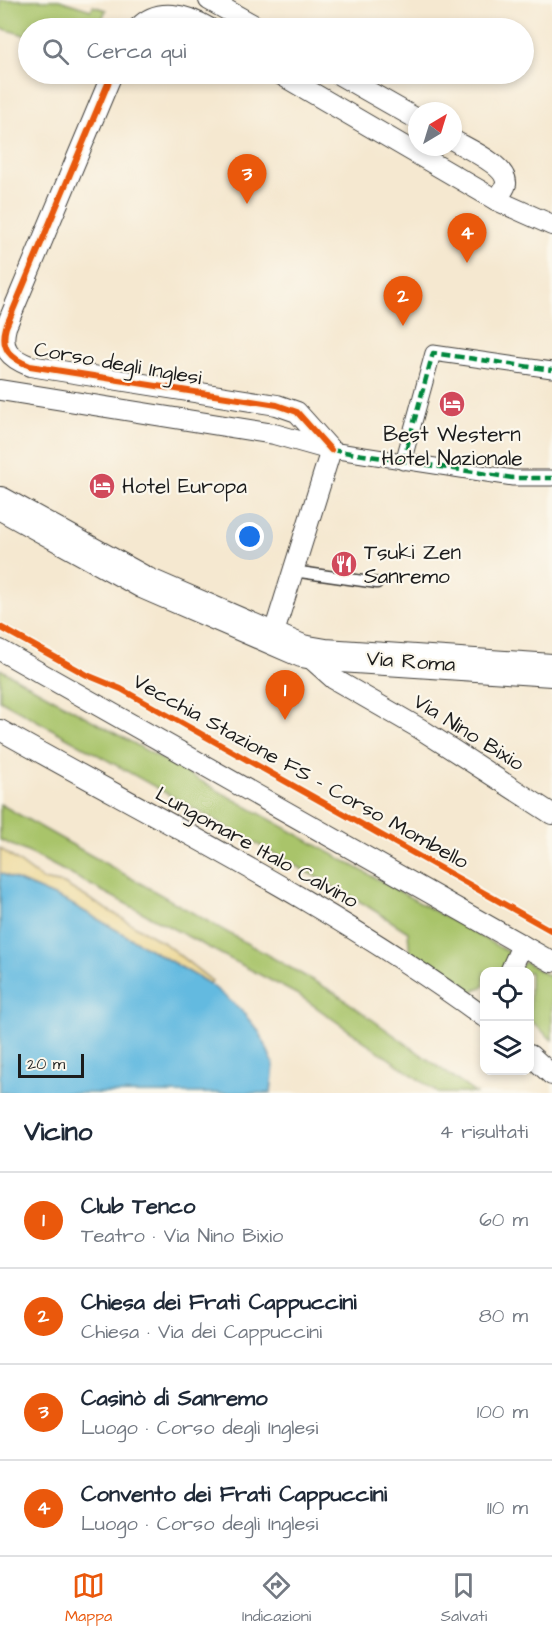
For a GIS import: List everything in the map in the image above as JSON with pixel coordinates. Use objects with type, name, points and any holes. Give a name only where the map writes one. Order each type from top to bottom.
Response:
[{"type":"main road","name":"Via Roma","points":[[0,503],[145,583],[302,651],[325,655],[552,670]]},
{"type":"street","points":[[209,0],[241,18]]},
{"type":"street","points":[[155,18],[162,14],[193,18]]},
{"type":"street","name":"Corso degli Inglesi","points":[[108,84],[6,327],[3,338],[6,350],[14,360],[30,366],[277,405],[297,412],[331,450]]},
{"type":"street","points":[[297,84],[496,200],[552,225]]},
{"type":"street","points":[[356,84],[408,114]]},
{"type":"street","points":[[462,145],[495,165],[505,175],[506,185],[496,200]]},
{"type":"street","points":[[403,462],[433,353],[552,370]]},
{"type":"street","points":[[0,390],[274,434],[331,450],[403,462],[513,478],[552,478]]},
{"type":"street","points":[[272,639],[331,450]]},
{"type":"street","points":[[0,650],[552,962]]},
{"type":"street","name":"Via Nino Bixio","points":[[302,651],[334,679],[419,728],[552,814]]},
{"type":"street","name":"Lungomare Italo Calvino","points":[[0,730],[349,926],[438,983],[480,1014]]},
{"type":"street","points":[[512,967],[522,945]]},
{"type":"street","points":[[534,1059],[552,1075]]},
{"type":"lane","points":[[293,571],[377,583]]},
{"type":"green space","points":[[0,0],[59,0],[91,10],[93,6],[106,10],[102,18],[18,18],[18,33],[0,28]]},
{"type":"green space","points":[[0,669],[510,953],[504,967],[480,967],[480,988],[469,993],[410,955],[408,932],[364,904],[0,700]]},
{"type":"green space","points":[[0,804],[335,993],[475,1093],[438,1093],[300,996],[34,855],[0,840]]},
{"type":"green space","points":[[525,962],[533,967],[520,967]]},
{"type":"green space","points":[[534,967],[552,978],[552,1040],[534,1024]]},
{"type":"sand","points":[[0,848],[43,880],[64,884],[164,943],[212,981],[210,984],[68,902],[0,873]]},
{"type":"water","points":[[0,873],[68,902],[210,984],[240,1009],[260,1033],[274,1065],[271,1093],[0,1093]]},
{"type":"marked path","points":[[403,462],[433,353],[552,370]]},
{"type":"marked path","points":[[331,450],[513,478],[552,478]]},
{"type":"cycle path","points":[[108,84],[6,327],[4,341],[8,352],[17,360],[30,366],[277,405],[297,412],[331,450]]},
{"type":"cycle path","name":"Vecchia Stazione FS - Corso Mombello","points":[[0,627],[87,675],[121,689],[552,931]]},
{"type":"place","name":"Casinò di Sanremo","points":[[247,204]]},
{"type":"place","name":"Convento dei Frati Cappuccini","points":[[467,263]]},
{"type":"place","name":"Chiesa dei Frati Cappuccini","points":[[403,326]]},
{"type":"place","name":"Best Western Hotel Nazionale","points":[[452,404]]},
{"type":"place","name":"Hotel Europa","points":[[102,486]]},
{"type":"place","name":"Tsuki Zen Sanremo","points":[[344,564]]},
{"type":"place","name":"Club Tenco","points":[[285,720]]}]
